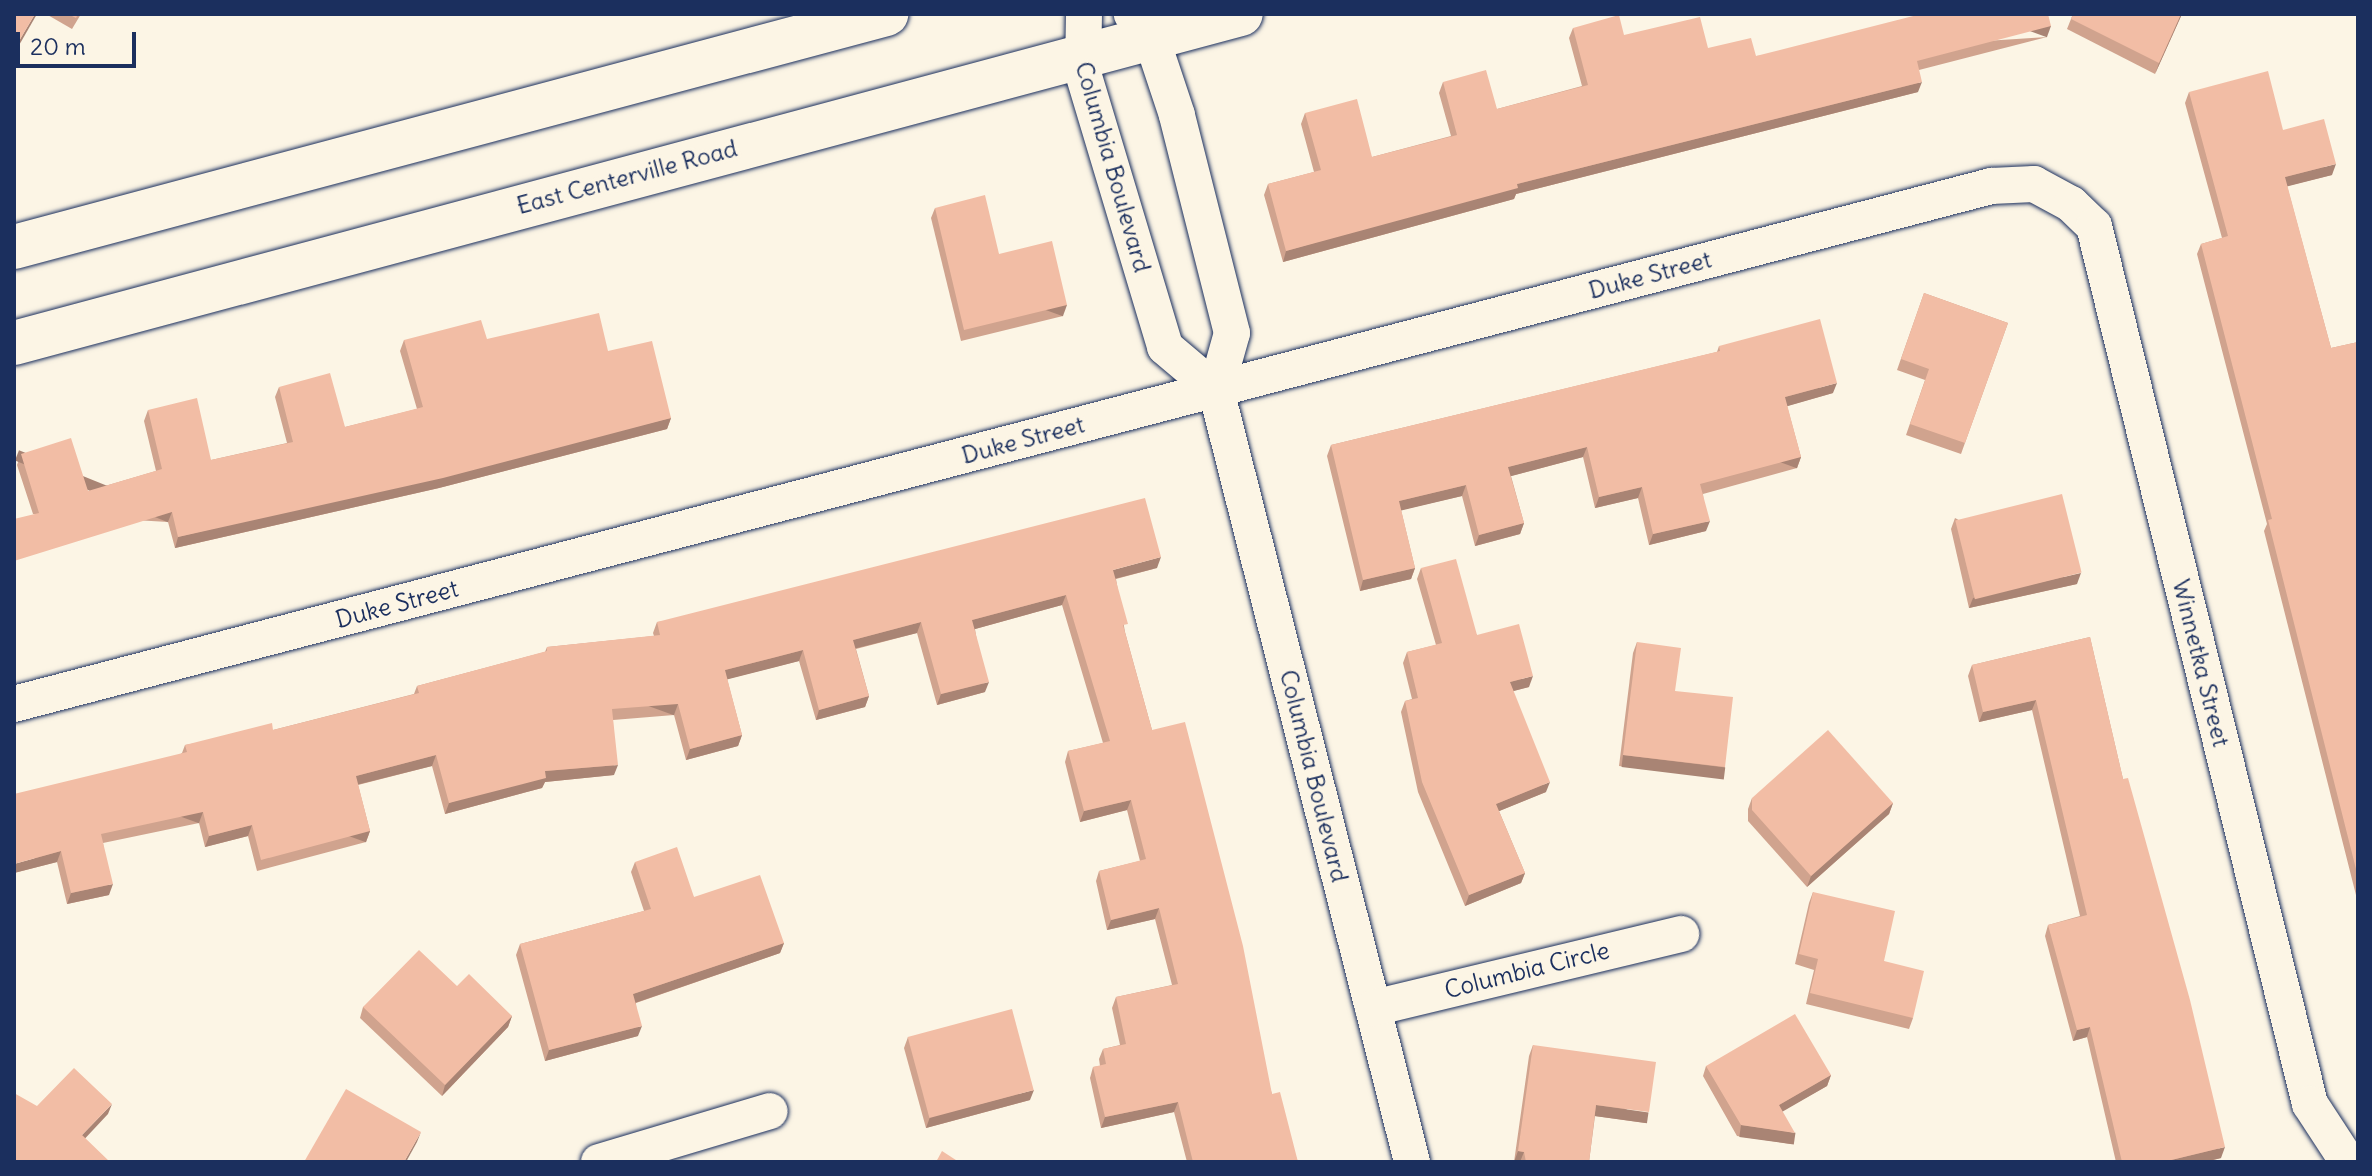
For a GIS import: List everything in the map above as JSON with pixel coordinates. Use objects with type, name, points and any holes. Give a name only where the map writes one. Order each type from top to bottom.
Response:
[{"type":"main road","points":[[14,247],[886,14]]},
{"type":"main road","name":"East Centerville Road","points":[[14,343],[1082,35],[1241,14]]},
{"type":"street","name":"Columbia Boulevard","points":[[1141,26],[1177,115],[1232,333],[1216,390],[1412,1162]]},
{"type":"street","name":"Columbia Boulevard","points":[[1082,35],[1165,347],[1216,390]]},
{"type":"street","name":"Duke Street","points":[[14,704],[1991,186],[2034,184]]},
{"type":"street","name":"Winnetka Street","points":[[2034,184],[2071,204],[2094,226],[2310,1104],[2348,1162]]},
{"type":"street","name":"Columbia Circle","points":[[1373,1008],[1681,934]]},
{"type":"street","points":[[599,1162],[770,1111]]},
{"type":"building","points":[[14,14],[35,14],[16,46],[14,45]]},
{"type":"building","points":[[1921,14],[2048,14],[2051,26],[1917,61],[1922,82],[1517,184],[1518,188],[1286,251],[1268,184],[1321,170],[1305,113],[1357,99],[1372,157],[1457,135],[1443,82],[1486,70],[1497,109],[1588,85],[1573,28],[1619,15],[1624,35],[1700,17],[1708,48],[1751,38],[1756,56]]},
{"type":"building","points":[[2073,14],[2181,14],[2159,63],[2071,19]]},
{"type":"building","points":[[2268,71],[2283,130],[2324,119],[2336,164],[2285,177],[2331,348],[2358,342],[2358,877],[2268,520],[2272,519],[2201,244],[2228,236],[2189,92]]},
{"type":"building","points":[[985,195],[999,254],[1052,241],[1067,305],[964,330],[935,208]]},
{"type":"building","points":[[1924,293],[2008,323],[1965,443],[1910,424],[1929,369],[1901,359]]},
{"type":"building","points":[[599,313],[608,351],[652,341],[671,418],[443,478],[178,537],[172,512],[14,561],[14,519],[39,513],[21,454],[71,438],[88,491],[162,469],[148,410],[197,398],[211,460],[293,442],[279,387],[330,373],[345,427],[423,407],[404,340],[481,320],[487,339]]},
{"type":"building","points":[[1820,319],[1837,383],[1785,397],[1801,457],[1700,484],[1710,521],[1653,534],[1642,487],[1599,497],[1587,447],[1508,467],[1524,523],[1479,535],[1466,485],[1399,501],[1415,568],[1363,580],[1331,445],[1720,351],[1719,346]]},
{"type":"building","points":[[2062,494],[2082,573],[1975,599],[1955,521]]},
{"type":"building","points":[[1145,498],[1161,557],[1113,570],[1128,624],[1123,625],[1152,730],[1185,722],[1243,946],[1272,1094],[1280,1092],[1298,1162],[1193,1162],[1178,1102],[1105,1117],[1093,1067],[1106,1064],[1103,1049],[1126,1044],[1116,997],[1178,984],[1159,908],[1111,920],[1099,871],[1146,859],[1131,800],[1084,811],[1068,751],[1110,741],[1066,595],[972,620],[989,682],[941,694],[921,622],[853,640],[869,696],[819,710],[803,650],[725,670],[742,735],[690,749],[678,704],[612,709],[618,765],[545,771],[546,778],[449,803],[436,755],[356,776],[370,831],[261,860],[252,825],[209,836],[203,812],[101,834],[113,884],[71,893],[61,851],[14,864],[14,794],[187,752],[185,745],[272,723],[273,730],[419,693],[417,686],[547,651],[547,647],[660,635],[657,622]]},
{"type":"building","points":[[1456,559],[1477,635],[1519,624],[1533,676],[1510,682],[1550,782],[1496,804],[1525,873],[1469,895],[1422,782],[1405,701],[1418,698],[1407,652],[1442,643],[1421,568]]},
{"type":"building","points":[[2090,637],[2123,779],[2128,778],[2190,1000],[2225,1147],[2163,1162],[2122,1162],[2090,1027],[2077,1030],[2048,925],[2087,915],[2036,700],[1983,712],[1972,665]]},
{"type":"building","points":[[1637,642],[1681,648],[1675,691],[1733,697],[1725,767],[1623,755]]},
{"type":"building","points":[[1828,730],[1893,803],[1811,876],[1752,810],[1752,798]]},
{"type":"building","points":[[677,847],[694,897],[760,875],[784,943],[633,994],[642,1026],[549,1050],[520,944],[651,909],[635,862]]},
{"type":"building","points":[[1813,892],[1895,911],[1884,961],[1924,971],[1913,1018],[1810,993],[1818,959],[1799,954]]},
{"type":"building","points":[[419,950],[457,986],[469,974],[512,1016],[445,1085],[363,1007]]},
{"type":"building","points":[[1012,1009],[1034,1090],[929,1118],[908,1037]]},
{"type":"building","points":[[1795,1014],[1831,1075],[1779,1105],[1795,1133],[1741,1125],[1706,1066]]},
{"type":"building","points":[[1533,1045],[1656,1062],[1649,1112],[1596,1105],[1589,1162],[1526,1162],[1524,1152],[1518,1151]]},
{"type":"building","points":[[74,1068],[112,1104],[82,1135],[110,1162],[14,1162],[14,1093],[37,1106]]},
{"type":"building","points":[[346,1089],[421,1132],[404,1162],[304,1162]]},
{"type":"building","points":[[942,1151],[959,1162],[936,1162]]}]
